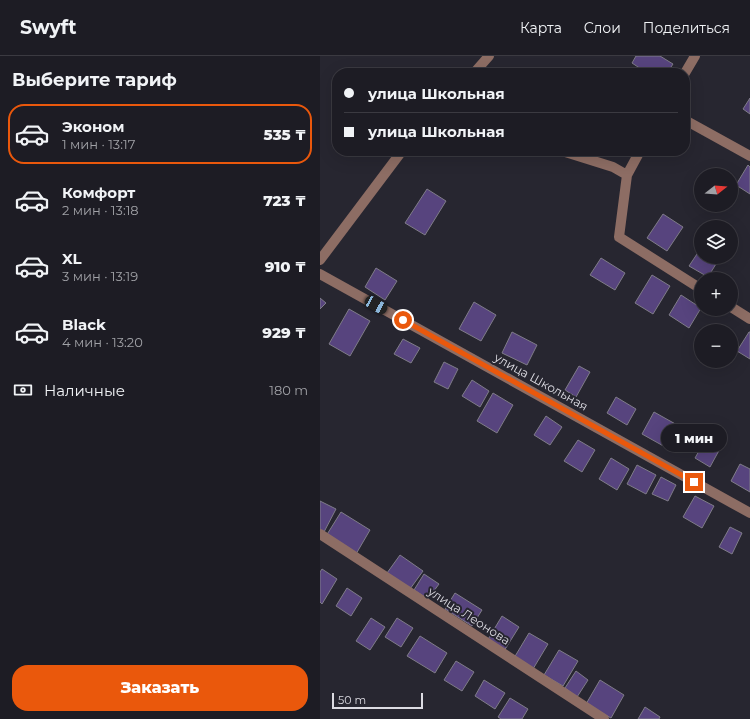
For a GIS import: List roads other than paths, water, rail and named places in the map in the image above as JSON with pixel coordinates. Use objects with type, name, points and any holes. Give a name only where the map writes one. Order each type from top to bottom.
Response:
[{"type":"street","points":[[478,68],[489,56]]},
{"type":"street","points":[[688,68],[695,56]]},
{"type":"street","points":[[690,123],[750,156]]},
{"type":"street","points":[[320,260],[398,156]]},
{"type":"street","points":[[578,156],[613,167],[627,175]]},
{"type":"street","points":[[637,156],[627,175],[619,237],[694,284]]},
{"type":"street","name":"улица Школьная","points":[[320,274],[750,513]]},
{"type":"street","points":[[738,311],[750,319]]},
{"type":"street","name":"улица Леонова","points":[[320,534],[604,719]]}]
